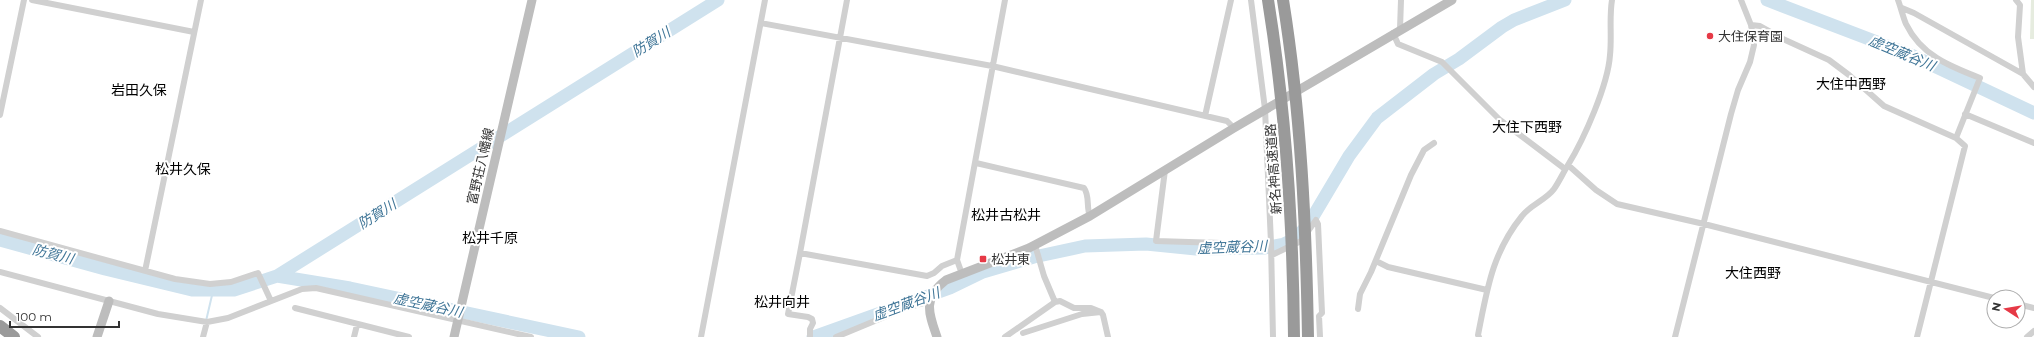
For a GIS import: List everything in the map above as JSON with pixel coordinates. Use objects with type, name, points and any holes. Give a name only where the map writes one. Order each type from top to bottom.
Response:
[{"type":"highway","name":"新名神高速道路","points":[[1268,0],[1278,64],[1288,159],[1293,258],[1300,335]]},
{"type":"highway","points":[[1283,0],[1291,50],[1300,146],[1306,244],[1300,335]]},
{"type":"highway","points":[[0,326],[14,337]]},
{"type":"highway","points":[[0,334],[3,337]]},
{"type":"street","points":[[0,115],[24,0]]},
{"type":"street","points":[[32,0],[194,32]]},
{"type":"street","points":[[145,271],[201,0]]},
{"type":"street","name":"富野荘八幡線","points":[[454,337],[532,0]]},
{"type":"street","points":[[701,337],[765,0]]},
{"type":"street","points":[[810,337],[810,329],[813,323],[812,319],[788,314],[847,0]]},
{"type":"street","points":[[962,274],[957,260],[1005,0]]},
{"type":"street","points":[[1205,116],[1231,0]]},
{"type":"street","points":[[1251,0],[1265,109],[1272,243],[1273,337]]},
{"type":"street","points":[[1400,0],[1396,31],[1398,44],[1442,62],[1500,120],[1617,204],[1704,224],[1986,296]]},
{"type":"street","points":[[937,337],[928,307],[932,296],[946,280],[1035,245],[1090,216],[1265,109],[1396,31],[1452,0]]},
{"type":"street","points":[[1479,337],[1478,335],[1487,290],[1496,257],[1501,247],[1522,216],[1554,189],[1594,110],[1605,78],[1610,55],[1610,13],[1612,0]]},
{"type":"street","points":[[1676,337],[1731,114],[1738,90],[1750,62],[1754,45],[1751,25],[1741,0]]},
{"type":"street","points":[[1898,0],[1902,8],[1906,24],[1922,48],[1946,65],[1980,78],[1956,138]]},
{"type":"street","points":[[2016,0],[2020,6],[2018,37],[2023,74]]},
{"type":"street","points":[[1902,8],[1914,13],[2023,74],[2034,86]]},
{"type":"street","points":[[761,23],[992,66],[1227,121],[1234,128]]},
{"type":"street","points":[[1751,25],[1760,26],[1783,39],[1829,60],[1849,75],[1884,106],[1956,138],[1965,146],[1917,337]]},
{"type":"street","points":[[1965,114],[2034,143]]},
{"type":"street","points":[[1358,309],[1360,294],[1376,261],[1411,176],[1424,150],[1434,143]]},
{"type":"street","points":[[976,163],[1084,188],[1087,192],[1087,209],[1090,216]]},
{"type":"street","points":[[1165,170],[1156,241],[1255,244],[1272,243]]},
{"type":"street","points":[[1272,255],[1301,241],[1316,220],[1318,224],[1322,313],[1319,316],[1320,334],[1300,335]]},
{"type":"street","points":[[0,231],[175,279],[210,284],[231,282],[258,273],[271,301]]},
{"type":"street","points":[[1035,245],[1044,276],[1055,302]]},
{"type":"street","points":[[800,253],[927,276],[934,273],[942,266],[957,260]]},
{"type":"street","points":[[1376,261],[1388,267],[1487,290]]},
{"type":"street","points":[[0,272],[158,314],[207,322],[228,318],[302,289],[316,288],[531,337]]},
{"type":"street","points":[[836,337],[932,296]]},
{"type":"street","points":[[97,337],[109,301]]},
{"type":"street","points":[[1005,337],[1055,302],[1060,301],[1074,308],[1091,308],[1100,312],[1103,315],[1108,337]]},
{"type":"street","points":[[0,308],[38,337]]},
{"type":"street","points":[[295,308],[409,337]]},
{"type":"street","points":[[1017,328],[1024,335],[1082,314],[1100,312]]},
{"type":"street","points":[[203,337],[207,322]]},
{"type":"street","points":[[354,337],[357,325]]},
{"type":"street","points":[[2027,337],[2034,331]]},
{"type":"shaded area","points":[[2031,0],[2034,0],[2034,39],[2030,39]]},
{"type":"waterway","name":"防賀川","points":[[0,240],[105,269],[192,290],[234,290],[277,276],[718,0]]},
{"type":"waterway","name":"虚空蔵谷川","points":[[813,337],[950,288],[983,272],[1034,257],[1085,246],[1146,244],[1196,249],[1265,248],[1284,244],[1297,238],[1311,220],[1349,156],[1377,118],[1434,74],[1459,59],[1502,27],[1514,20],[1565,0]]},
{"type":"waterway","name":"虚空蔵谷川","points":[[1767,0],[1911,55],[2034,113]]},
{"type":"waterway","name":"虚空蔵谷川","points":[[277,276],[350,288],[579,337]]},
{"type":"waterway","points":[[206,321],[213,291]]},
{"type":"place","name":"大住保育園","points":[[1710,36]]},
{"type":"place","name":"松井東","points":[[983,259]]},
{"type":"district","name":"大住中西野","points":[[1851,84]]},
{"type":"district","name":"岩田久保","points":[[139,90]]},
{"type":"district","name":"大住下西野","points":[[1527,127]]},
{"type":"district","name":"松井久保","points":[[183,169]]},
{"type":"district","name":"松井古松井","points":[[1006,215]]},
{"type":"district","name":"松井千原","points":[[490,238]]},
{"type":"district","name":"大住西野","points":[[1753,273]]},
{"type":"district","name":"松井向井","points":[[782,302]]}]
